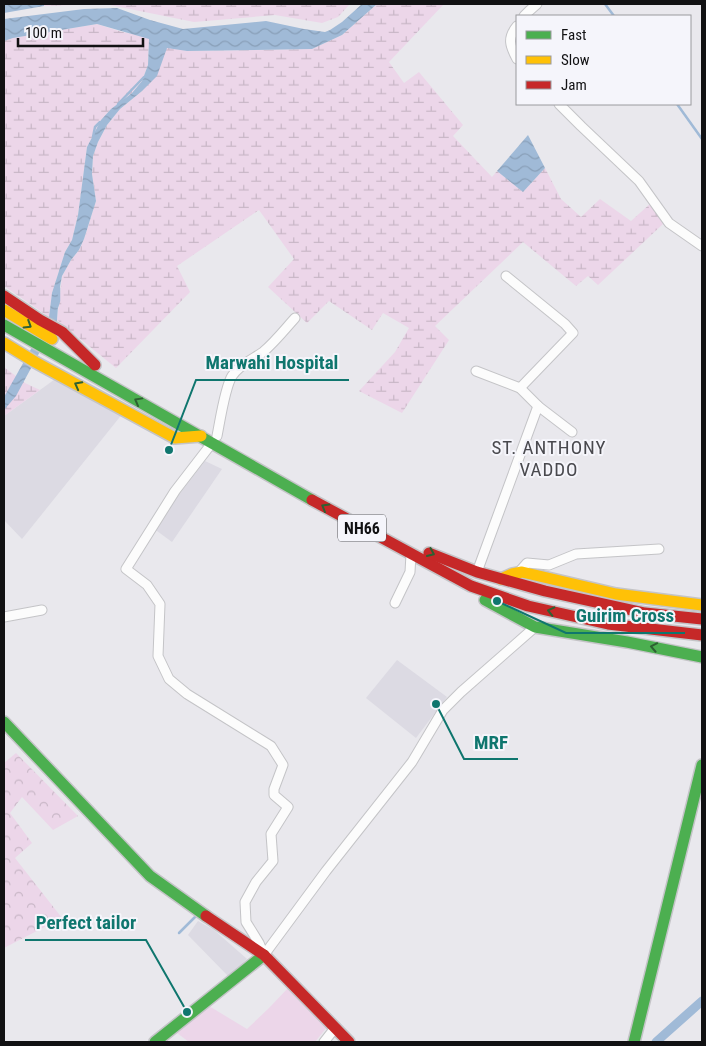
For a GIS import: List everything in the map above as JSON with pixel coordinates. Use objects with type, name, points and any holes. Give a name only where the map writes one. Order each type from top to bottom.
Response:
[{"type":"main road","points":[[4,296],[62,332],[95,365]]},
{"type":"main road","name":"NH66","points":[[4,310],[346,519],[471,586],[528,606],[608,624],[702,635]]},
{"type":"main road","name":"NH66","points":[[4,325],[201,436],[215,439],[428,552],[477,572],[544,591],[645,613],[702,619]]},
{"type":"main road","points":[[4,343],[35,362],[175,438],[201,436]]},
{"type":"main road","points":[[501,579],[519,572],[616,594],[702,605]]},
{"type":"main road","points":[[471,586],[480,597],[535,627],[627,642],[702,657]]},
{"type":"main road","points":[[4,722],[150,876],[202,914],[264,955],[349,1042]]},
{"type":"main road","points":[[634,1042],[702,765]]},
{"type":"main road","points":[[155,1042],[264,955]]},
{"type":"street","points":[[525,15],[537,4]]},
{"type":"street","points":[[516,27],[512,32],[511,47],[516,57]]},
{"type":"street","points":[[560,105],[640,181],[669,223],[702,246]]},
{"type":"street","points":[[506,276],[565,324],[573,333],[520,388]]},
{"type":"street","points":[[264,955],[246,922],[245,902],[256,882],[273,861],[271,834],[288,807],[274,795],[274,788],[283,765],[271,746],[187,694],[169,679],[158,656],[160,604],[147,585],[126,568],[175,491],[215,439],[226,391],[232,376],[244,364],[263,351],[295,318]]},
{"type":"street","points":[[476,370],[520,388],[538,406],[572,432]]},
{"type":"street","points":[[477,572],[538,406]]},
{"type":"street","points":[[519,572],[528,563],[549,565],[576,554],[659,549]]},
{"type":"street","points":[[396,603],[410,572],[411,554]]},
{"type":"street","points":[[4,617],[42,610]]},
{"type":"street","points":[[264,955],[326,870],[412,762],[443,710],[535,627]]},
{"type":"street","points":[[324,1042],[335,1028]]},
{"type":"shaded area","points":[[58,377],[123,413],[22,539],[4,520],[4,416]]},
{"type":"shaded area","points":[[205,461],[222,469],[172,542],[153,528]]},
{"type":"shaded area","points":[[397,660],[447,697],[416,738],[366,698]]},
{"type":"shaded area","points":[[198,921],[214,930],[247,959],[229,977],[188,935]]},
{"type":"green space","points":[[44,4],[105,4],[44,6]]},
{"type":"green space","points":[[105,4],[350,4],[338,17],[322,23],[275,15],[194,22]]},
{"type":"green space","points":[[377,4],[444,4],[389,62],[404,83],[419,72],[463,125],[453,136],[492,177],[497,171],[523,192],[545,168],[561,199],[581,217],[600,199],[631,221],[651,203],[663,224],[598,285],[588,276],[576,286],[523,242],[435,326],[449,340],[402,413],[359,391],[395,352],[409,328],[383,313],[372,330],[329,301],[307,323],[268,287],[294,259],[259,210],[177,266],[190,292],[116,368],[57,320],[62,276],[84,239],[96,201],[92,174],[93,156],[98,142],[107,125],[120,109],[142,91],[167,47],[187,51],[312,49],[342,35]]},
{"type":"green space","points":[[97,24],[149,38],[148,65],[142,81],[132,93],[111,109],[101,120],[87,147],[78,215],[72,240],[65,252],[52,293],[49,317],[4,286],[4,41]]},
{"type":"green space","points":[[4,367],[25,383],[40,390],[4,416]]},
{"type":"green space","points":[[16,753],[78,816],[53,830],[22,797],[10,813],[32,843],[15,858],[62,918],[4,948],[4,763]]},
{"type":"green space","points":[[289,987],[327,1027],[315,1042],[189,1042],[177,1033],[209,1006],[247,1029]]},
{"type":"water","points":[[4,4],[44,4],[44,6],[4,13]]},
{"type":"water","points":[[362,4],[377,4],[342,35],[312,49],[187,51],[167,48],[157,76],[120,109],[107,125],[98,142],[93,156],[92,174],[96,201],[84,239],[62,276],[57,320],[16,396],[4,410],[4,397],[49,317],[52,293],[65,252],[72,240],[78,215],[87,147],[101,120],[111,109],[132,93],[142,81],[148,65],[149,39],[97,24],[4,41],[4,19],[84,9],[117,8],[183,29],[266,21],[325,32],[342,22]]},
{"type":"water","points":[[528,135],[545,168],[523,192],[497,171]]},
{"type":"waterway","points":[[605,4],[613,15]]},
{"type":"waterway","points":[[118,104],[144,77]]},
{"type":"waterway","points":[[678,105],[702,139]]},
{"type":"waterway","points":[[93,137],[95,127],[100,122]]},
{"type":"waterway","points":[[57,307],[59,288]]},
{"type":"waterway","points":[[179,933],[197,915]]},
{"type":"waterway","points":[[656,1042],[702,1001]]},
{"type":"traffic: fast","points":[[4,325],[312,500]]},
{"type":"traffic: fast","points":[[485,600],[535,627],[627,642],[702,657]]},
{"type":"traffic: fast","points":[[4,722],[150,876],[206,916]]},
{"type":"traffic: fast","points":[[634,1042],[702,765]]},
{"type":"traffic: fast","points":[[155,1042],[264,955]]},
{"type":"traffic: slow","points":[[4,310],[52,339]]},
{"type":"traffic: slow","points":[[4,343],[35,362],[175,438],[201,436]]},
{"type":"traffic: slow","points":[[501,579],[522,572],[616,594],[702,605]]},
{"type":"traffic: jam","points":[[4,296],[62,332],[95,365]]},
{"type":"traffic: jam","points":[[312,500],[471,586],[528,606],[608,624],[702,635]]},
{"type":"traffic: jam","points":[[429,553],[477,572],[545,591],[645,613],[702,619]]},
{"type":"traffic: jam","points":[[206,916],[264,955],[349,1042]]},
{"type":"place","name":"Marwahi Hospital","points":[[169,450]]},
{"type":"place","name":"Guirim Cross","points":[[497,601]]},
{"type":"place","name":"MRF","points":[[436,704]]},
{"type":"place","name":"Perfect tailor","points":[[187,1012]]},
{"type":"district","name":"ST. ANTHONY VADDO","points":[[549,458]]}]
